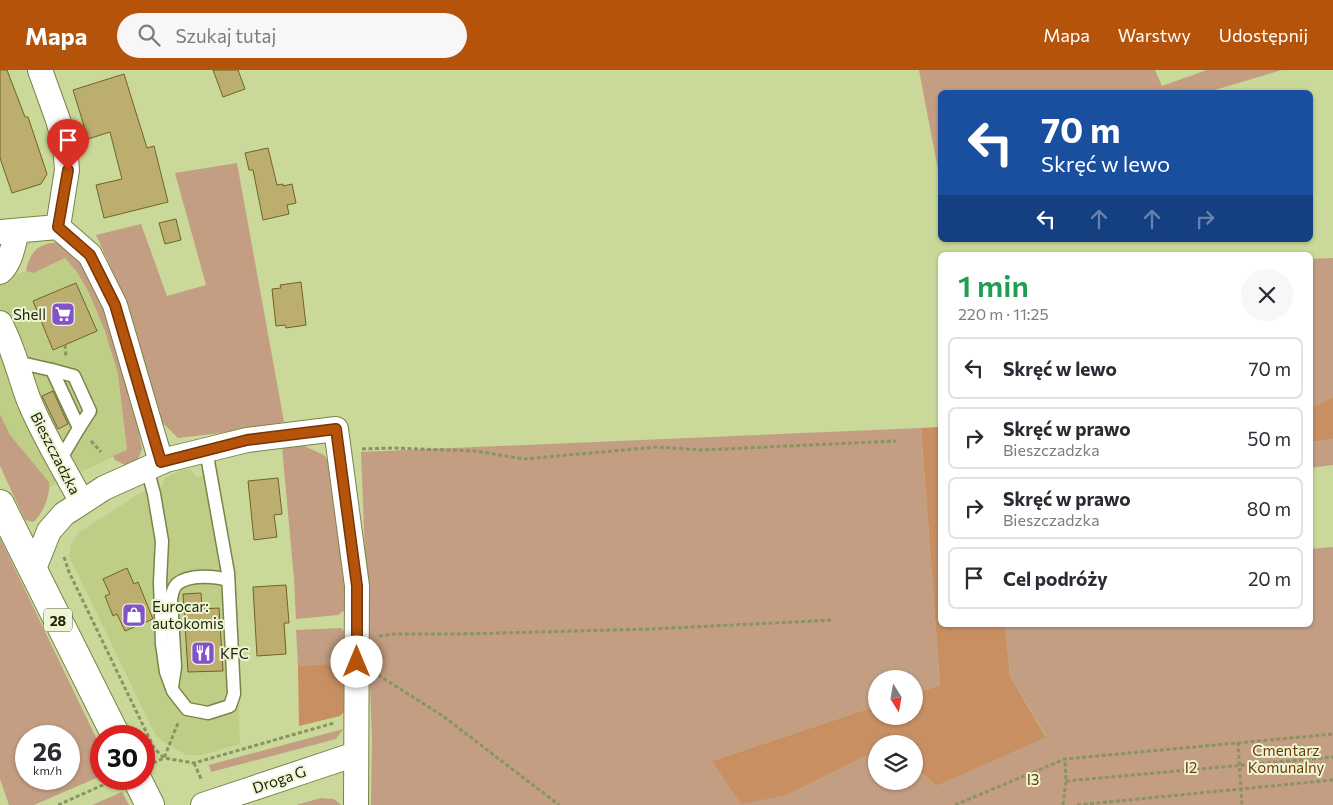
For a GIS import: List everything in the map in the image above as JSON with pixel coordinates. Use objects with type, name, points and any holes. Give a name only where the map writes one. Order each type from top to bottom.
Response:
[{"type":"main road","name":"28","points":[[0,504],[110,725]]},
{"type":"main road","points":[[134,790],[150,805]]},
{"type":"street","points":[[40,70],[58,120],[68,170],[58,227]]},
{"type":"street","points":[[0,272],[3,270],[11,254],[8,232],[58,227],[90,255],[115,305],[154,465]]},
{"type":"street","name":"Bieszczadzka","points":[[0,322],[8,337],[29,399],[45,434],[82,501],[64,514],[49,531],[33,571]]},
{"type":"street","points":[[82,501],[104,488],[154,465],[247,440],[338,439],[357,586],[356,805]]},
{"type":"street","name":"Droga G","points":[[203,805],[356,754]]},
{"type":"lane","points":[[17,362],[74,376],[90,411],[60,460]]},
{"type":"lane","points":[[52,370],[79,428]]},
{"type":"lane","points":[[154,465],[154,494],[162,541],[160,582],[162,644],[166,672],[172,687],[188,709],[208,713],[230,706],[234,694],[228,580],[206,450]]},
{"type":"lane","points":[[172,687],[175,667],[171,599],[173,589],[178,583],[192,578],[218,577],[228,580]]},
{"type":"path","points":[[338,439],[394,448],[474,452],[524,459],[657,447],[702,450],[896,441]]},
{"type":"path","points":[[559,805],[357,651],[394,634],[652,629],[834,620]]},
{"type":"path","points":[[164,758],[186,707]]},
{"type":"path","points":[[955,805],[1065,758],[1333,734]]},
{"type":"path","points":[[1238,742],[1242,805]]},
{"type":"path","points":[[1066,781],[1333,756]]},
{"type":"path","points":[[1063,805],[1066,781],[1065,758]]},
{"type":"path","points":[[1077,805],[1333,780]]},
{"type":"path","points":[[58,805],[98,790]]},
{"type":"shaded area","name":"Shell","points":[[65,258],[77,272],[89,293],[105,331],[118,374],[127,450],[50,487],[49,482],[10,435],[0,414],[0,280],[26,271],[33,273]]},
{"type":"shaded area","points":[[1333,397],[1333,439],[1313,442],[1313,406]]},
{"type":"shaded area","points":[[938,427],[938,627],[1005,627],[1010,676],[1046,737],[937,786],[923,774],[923,735],[868,735],[868,755],[787,795],[741,804],[712,761],[868,709],[868,725],[923,725],[923,691],[940,685],[921,428]]},
{"type":"shaded area","points":[[190,469],[197,477],[218,474],[233,587],[240,744],[201,755],[186,755],[161,740],[155,734],[155,725],[151,725],[69,556],[71,544],[78,533],[142,492],[162,486],[165,478],[181,470]]},
{"type":"shaded area","points":[[326,664],[345,669],[346,710],[340,716],[299,726],[298,666]]},
{"type":"green space","points":[[919,70],[1155,70],[1162,86],[1207,70],[1282,70],[1215,90],[938,90],[938,170]]},
{"type":"green space","points":[[237,163],[284,422],[222,433],[178,438],[162,422],[129,307],[96,235],[141,224],[167,296],[206,285],[175,173]]},
{"type":"green space","points":[[58,242],[71,247],[97,281],[133,404],[142,449],[138,459],[127,466],[115,460],[113,456],[127,450],[118,374],[105,331],[89,293],[77,272],[65,258],[33,273],[26,271],[30,258],[36,250],[45,245]]},
{"type":"green space","points":[[1333,258],[1333,397],[1313,406],[1313,259]]},
{"type":"green space","points":[[0,414],[10,435],[49,482],[49,492],[45,504],[40,515],[33,522],[25,520],[0,466]]},
{"type":"green space","points":[[921,428],[940,685],[923,691],[923,670],[868,670],[868,709],[712,761],[787,795],[868,755],[868,790],[923,790],[923,774],[937,786],[1046,736],[1010,676],[1005,627],[1313,627],[1313,549],[1333,547],[1333,805],[371,805],[372,738],[361,452]]},
{"type":"green space","points":[[1333,439],[1333,465],[1313,468],[1313,442]]},
{"type":"green space","points":[[304,446],[324,455],[335,471],[346,609],[338,615],[296,619],[282,447]]},
{"type":"green space","points":[[0,538],[90,725],[90,781],[80,785],[80,725],[15,725],[15,790],[69,790],[34,805],[9,805],[0,779]]},
{"type":"green space","points":[[341,628],[346,633],[345,669],[326,664],[298,666],[296,630]]},
{"type":"green space","points":[[343,729],[336,739],[211,772],[209,765]]},
{"type":"green space","points":[[122,792],[129,805],[92,805]]},
{"type":"green space","points":[[321,798],[334,799],[341,805],[296,805]]},
{"type":"building","points":[[0,70],[7,70],[25,117],[28,117],[47,174],[41,184],[12,193],[0,158]]},
{"type":"building","points":[[213,70],[238,70],[245,89],[223,97]]},
{"type":"building","points":[[124,74],[147,148],[154,146],[168,202],[104,218],[96,185],[122,179],[110,132],[88,139],[73,90]]},
{"type":"building","points":[[268,148],[277,185],[292,184],[296,203],[287,205],[289,214],[263,220],[253,170],[249,170],[245,153]]},
{"type":"building","points":[[176,219],[181,240],[165,244],[159,223]]},
{"type":"building","points":[[301,282],[306,325],[286,328],[285,325],[276,326],[272,289],[281,288],[280,285]]},
{"type":"building","points":[[76,283],[97,331],[53,350],[33,301]]},
{"type":"building","points":[[53,391],[68,424],[58,429],[42,396]]},
{"type":"building","points":[[278,478],[282,514],[274,515],[277,537],[254,540],[248,481]]},
{"type":"building","points":[[127,568],[134,584],[138,582],[153,619],[125,631],[117,614],[113,616],[105,596],[110,594],[103,579]]},
{"type":"building","points":[[286,585],[289,623],[284,623],[286,654],[257,656],[253,587]]},
{"type":"building","points":[[201,593],[202,609],[219,608],[223,671],[188,672],[183,594]]},
{"type":"place","name":"Shell","points":[[63,314]]},
{"type":"place","name":"Eurocar: autokomis","points":[[134,615]]},
{"type":"place","name":"KFC","points":[[203,653]]},
{"type":"route","points":[[68,170],[58,227],[90,255],[115,305],[161,462],[247,440],[336,429],[357,586],[357,662]]},
{"type":"park label","name":"Cmentarz Komunalny","points":[[1286,758]]},
{"type":"park label","name":"I2","points":[[1191,767]]},
{"type":"park label","name":"I3","points":[[1033,779]]}]
